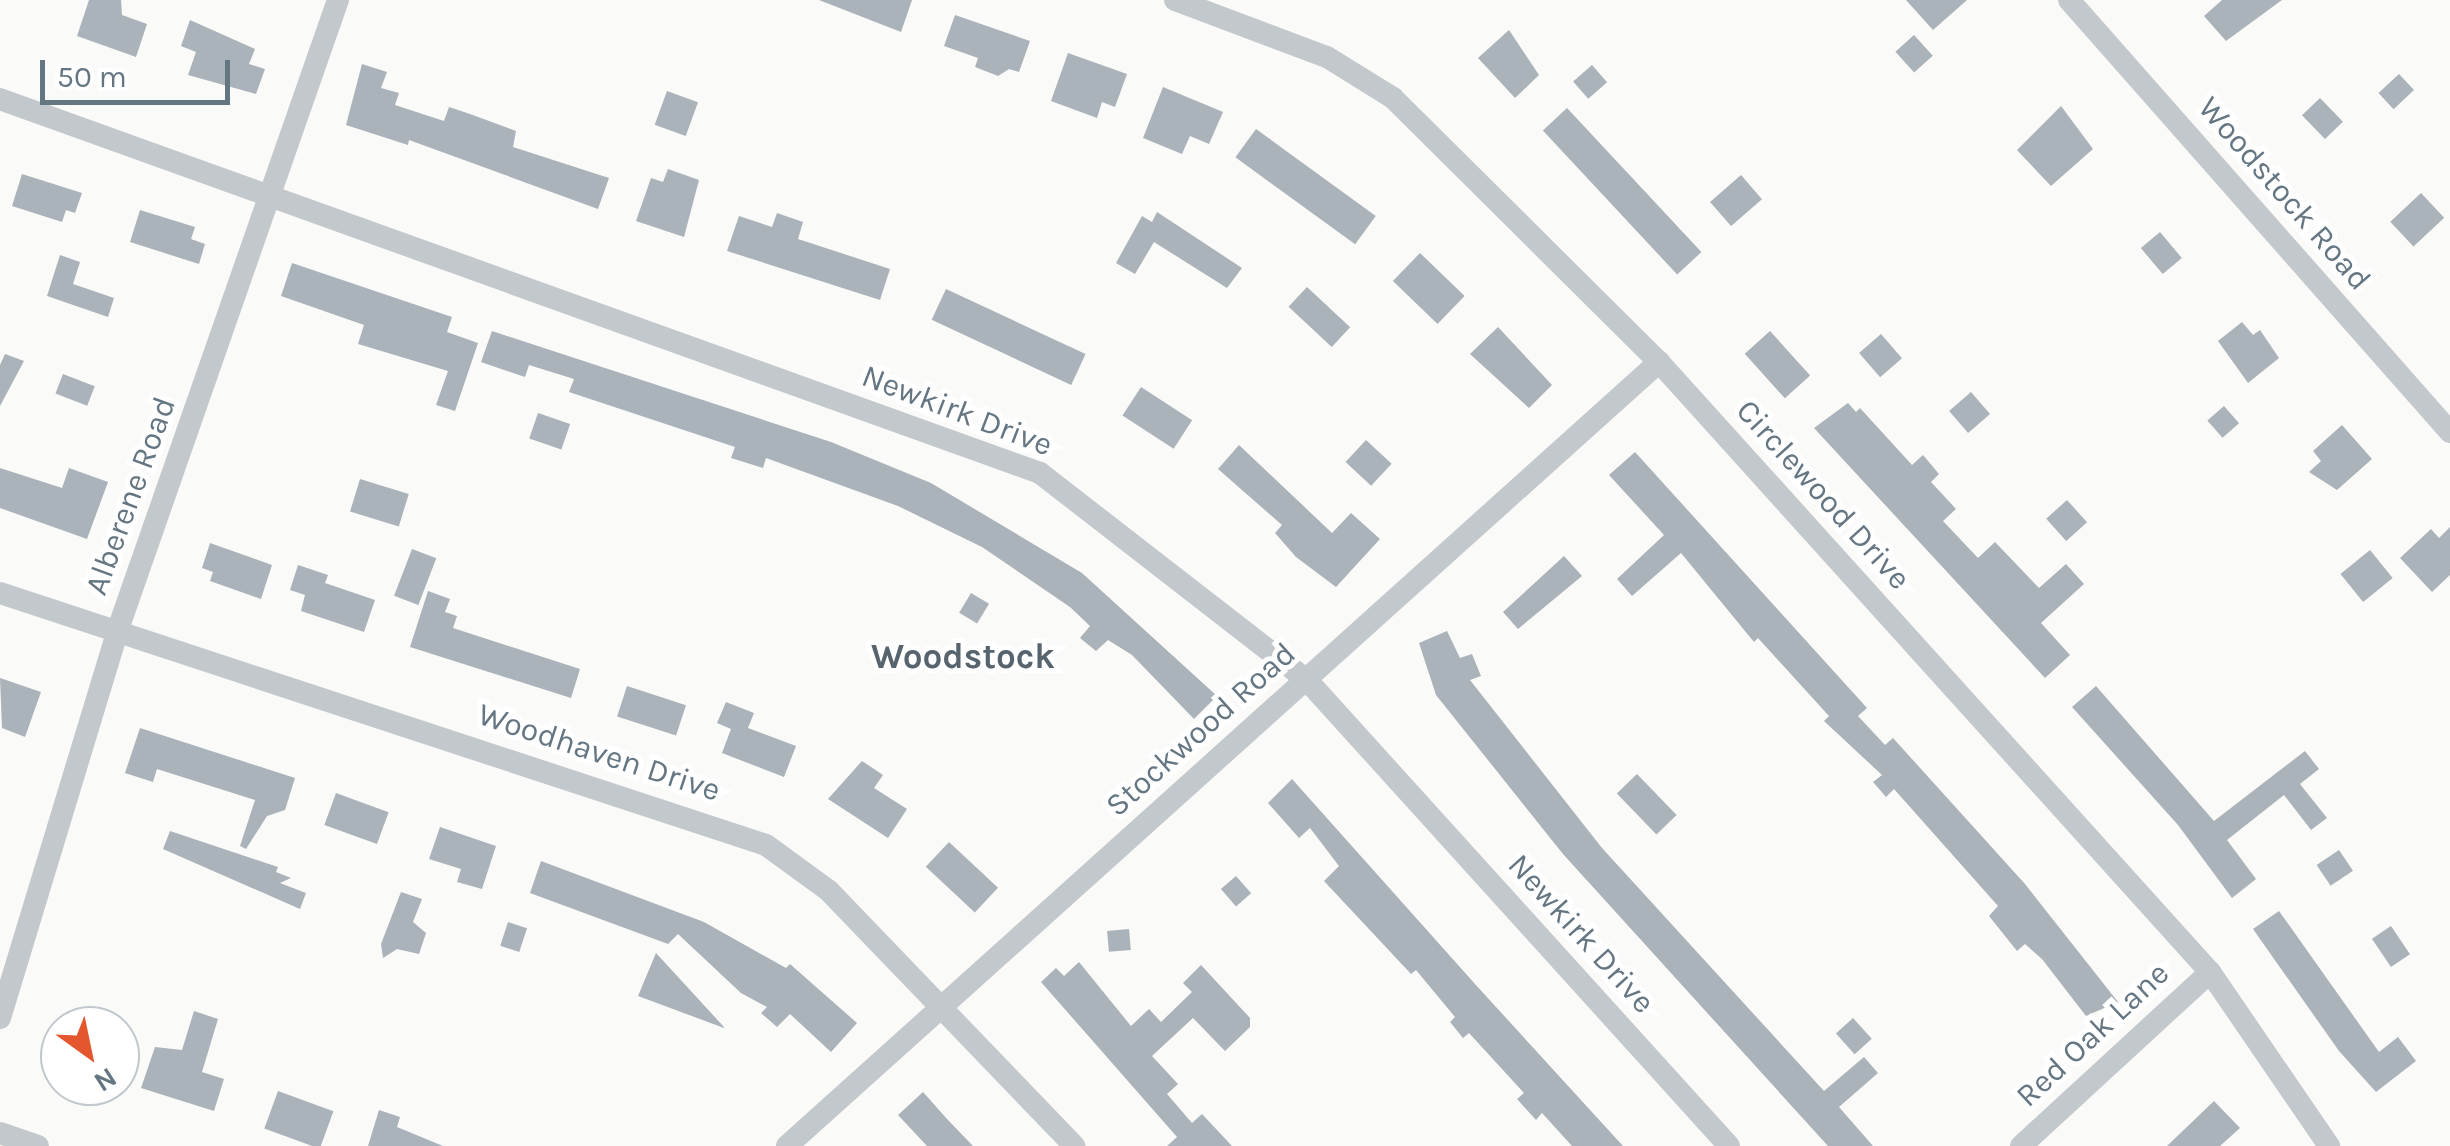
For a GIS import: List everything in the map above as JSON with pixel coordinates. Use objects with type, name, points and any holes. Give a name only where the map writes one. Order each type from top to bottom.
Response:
[{"type":"street","name":"Alberene Road","points":[[0,1018],[117,632],[338,0]]},
{"type":"street","name":"Circlewood Drive","points":[[1175,0],[1327,57],[1393,98],[1659,362],[2210,972],[2329,1146]]},
{"type":"street","name":"Woodstock Road","points":[[2070,0],[2450,432]]},
{"type":"street","name":"Newkirk Drive","points":[[0,99],[274,192],[1040,473],[1306,679],[1729,1146]]},
{"type":"street","name":"Stockwood Road","points":[[786,1146],[1659,362]]},
{"type":"street","name":"Woodhaven Drive","points":[[0,593],[766,846],[828,892],[943,1006],[1074,1146]]},
{"type":"street","name":"Red Oak Lane","points":[[2021,1146],[2210,972]]},
{"type":"street","points":[[0,1133],[38,1146]]},
{"type":"building","points":[[89,0],[121,0],[122,15],[147,24],[136,57],[77,36]]},
{"type":"building","points":[[819,0],[912,0],[901,32]]},
{"type":"building","points":[[1906,0],[1967,0],[1933,30]]},
{"type":"building","points":[[2222,0],[2282,0],[2226,41],[2204,16]]},
{"type":"building","points":[[955,15],[1030,41],[1019,72],[1009,69],[998,76],[975,67],[978,58],[944,46]]},
{"type":"building","points":[[190,20],[255,49],[249,64],[265,69],[256,94],[188,75],[196,52],[181,46]]},
{"type":"building","points":[[1509,30],[1539,75],[1515,98],[1478,58]]},
{"type":"building","points":[[1914,35],[1933,56],[1914,73],[1895,52]]},
{"type":"building","points":[[1068,53],[1127,74],[1115,107],[1102,102],[1097,118],[1051,101]]},
{"type":"building","points":[[362,64],[387,72],[381,88],[399,93],[395,105],[444,121],[449,107],[470,114],[516,131],[513,147],[609,178],[598,209],[409,140],[408,145],[346,125]]},
{"type":"building","points":[[1592,65],[1607,82],[1588,99],[1573,81]]},
{"type":"building","points":[[2399,74],[2414,90],[2394,109],[2379,93]]},
{"type":"building","points":[[1163,87],[1223,112],[1209,144],[1190,136],[1182,154],[1143,138]]},
{"type":"building","points":[[667,91],[698,102],[686,136],[655,125]]},
{"type":"building","points":[[2320,98],[2343,122],[2325,139],[2302,115]]},
{"type":"building","points":[[2061,106],[2093,149],[2051,186],[2017,150]]},
{"type":"building","points":[[1567,108],[1701,252],[1677,275],[1543,131]]},
{"type":"building","points":[[1256,129],[1376,216],[1355,244],[1235,157]]},
{"type":"building","points":[[668,169],[699,180],[684,237],[636,221],[651,178],[663,182]]},
{"type":"building","points":[[22,174],[82,193],[75,213],[66,210],[62,222],[12,206]]},
{"type":"building","points":[[1741,175],[1762,199],[1731,226],[1710,202]]},
{"type":"building","points":[[2421,193],[2444,218],[2413,247],[2390,222]]},
{"type":"building","points":[[140,210],[195,227],[191,239],[205,244],[199,264],[130,242]]},
{"type":"building","points":[[1157,212],[1242,268],[1227,288],[1154,242],[1135,274],[1116,263],[1142,216],[1152,222]]},
{"type":"building","points":[[777,213],[803,222],[798,239],[890,269],[880,300],[727,251],[739,216],[772,227]]},
{"type":"building","points":[[2160,232],[2182,258],[2163,274],[2141,248]]},
{"type":"building","points":[[1420,253],[1465,296],[1438,324],[1393,281]]},
{"type":"building","points":[[60,255],[80,262],[73,284],[114,298],[108,317],[47,296]]},
{"type":"building","points":[[292,263],[452,317],[447,332],[478,343],[455,411],[436,405],[448,371],[358,344],[364,325],[281,296]]},
{"type":"building","points":[[1307,287],[1350,327],[1332,347],[1289,307]]},
{"type":"building","points":[[946,289],[1086,354],[1071,385],[932,320]]},
{"type":"building","points":[[2242,322],[2253,335],[2260,330],[2279,358],[2248,383],[2218,341]]},
{"type":"building","points":[[1498,327],[1552,385],[1529,408],[1470,354]]},
{"type":"building","points":[[492,331],[831,442],[931,483],[1082,573],[1217,696],[1194,719],[1132,655],[1108,640],[1096,651],[1080,638],[1090,626],[1070,607],[982,547],[898,506],[766,458],[763,468],[731,458],[735,447],[569,392],[574,379],[529,365],[525,377],[481,362]]},
{"type":"building","points":[[1770,331],[1810,376],[1785,398],[1745,354]]},
{"type":"building","points":[[1881,334],[1902,358],[1880,377],[1859,353]]},
{"type":"building","points":[[5,354],[24,361],[0,406],[0,365]]},
{"type":"building","points":[[63,374],[95,386],[87,406],[55,394]]},
{"type":"building","points":[[1141,387],[1192,420],[1174,449],[1122,416]]},
{"type":"building","points":[[1971,392],[1990,414],[1968,433],[1949,411]]},
{"type":"building","points":[[1848,403],[1856,412],[1860,408],[1912,465],[1923,455],[1939,474],[1931,482],[1956,509],[1943,521],[1978,558],[1995,542],[2039,588],[2066,564],[2084,584],[2041,623],[2070,655],[2045,678],[1814,428]]},
{"type":"building","points":[[2224,406],[2239,423],[2222,438],[2207,420]]},
{"type":"building","points":[[538,413],[570,424],[561,450],[529,439]]},
{"type":"building","points":[[2342,425],[2372,459],[2337,490],[2309,472],[2321,461],[2313,451]]},
{"type":"building","points":[[1366,440],[1392,464],[1371,486],[1346,462]]},
{"type":"building","points":[[1239,445],[1332,533],[1351,513],[1380,539],[1336,587],[1296,557],[1275,533],[1282,525],[1218,469]]},
{"type":"building","points":[[1635,452],[1867,708],[1858,716],[1885,745],[1893,738],[2025,884],[2118,1002],[2086,1016],[2042,959],[2025,944],[2017,951],[1989,916],[1998,906],[1894,789],[1886,797],[1873,782],[1882,775],[1824,721],[1829,716],[1758,638],[1754,642],[1681,553],[1632,596],[1617,579],[1664,535],[1609,475]]},
{"type":"building","points":[[0,468],[62,488],[69,468],[108,482],[87,539],[0,508]]},
{"type":"building","points":[[360,479],[409,494],[399,526],[350,512]]},
{"type":"building","points":[[2067,500],[2087,522],[2066,541],[2046,519]]},
{"type":"building","points":[[2450,527],[2450,575],[2432,592],[2400,558],[2431,529],[2439,538]]},
{"type":"building","points":[[210,543],[272,565],[261,599],[210,581],[213,572],[202,568]]},
{"type":"building","points":[[412,549],[436,558],[418,605],[394,596]]},
{"type":"building","points":[[2370,550],[2393,578],[2363,602],[2340,574]]},
{"type":"building","points":[[1564,556],[1582,576],[1518,629],[1503,612]]},
{"type":"building","points":[[298,565],[328,575],[325,583],[375,600],[364,632],[301,611],[305,595],[290,590]]},
{"type":"building","points":[[428,591],[450,599],[445,612],[457,616],[453,628],[580,669],[571,698],[410,647]]},
{"type":"building","points":[[971,593],[989,604],[977,624],[959,613]]},
{"type":"building","points":[[1447,631],[1460,658],[1472,654],[1481,676],[1470,680],[1602,848],[1824,1091],[1864,1057],[1878,1073],[1839,1107],[1873,1146],[1828,1146],[1563,854],[1436,695],[1419,643]]},
{"type":"building","points":[[0,678],[41,692],[25,737],[2,728]]},
{"type":"building","points":[[627,686],[686,705],[676,736],[617,716]]},
{"type":"building","points":[[2096,686],[2214,821],[2305,751],[2319,769],[2300,784],[2327,818],[2311,830],[2284,795],[2227,840],[2256,879],[2232,898],[2178,825],[2072,707]]},
{"type":"building","points":[[726,702],[754,713],[748,728],[796,746],[784,777],[722,753],[731,729],[717,723]]},
{"type":"building","points":[[140,728],[295,778],[285,810],[267,816],[246,849],[240,846],[255,800],[157,769],[153,782],[125,773]]},
{"type":"building","points":[[862,761],[883,775],[874,788],[907,809],[888,838],[828,799]]},
{"type":"building","points":[[1637,774],[1677,815],[1656,834],[1617,793]]},
{"type":"building","points":[[1292,779],[1623,1146],[1572,1146],[1542,1113],[1536,1120],[1517,1099],[1524,1093],[1469,1033],[1463,1038],[1450,1022],[1455,1017],[1416,970],[1411,974],[1324,881],[1339,866],[1310,828],[1299,838],[1268,803]]},
{"type":"building","points":[[336,793],[389,812],[377,844],[324,825]]},
{"type":"building","points":[[440,827],[496,846],[482,889],[457,882],[461,869],[429,859]]},
{"type":"building","points":[[170,831],[278,867],[276,872],[291,878],[280,883],[306,893],[300,909],[163,849]]},
{"type":"building","points":[[949,842],[998,888],[975,913],[926,867]]},
{"type":"building","points":[[2339,850],[2353,871],[2331,886],[2317,865]]},
{"type":"building","points":[[541,861],[704,922],[786,968],[790,964],[857,1023],[831,1052],[790,1014],[777,1027],[761,1013],[767,1007],[741,993],[678,934],[668,944],[530,893]]},
{"type":"building","points":[[1236,876],[1251,893],[1236,906],[1221,889]]},
{"type":"building","points":[[401,892],[422,899],[413,922],[426,933],[419,954],[397,949],[383,958],[381,944]]},
{"type":"building","points":[[2279,911],[2379,1052],[2398,1037],[2416,1061],[2376,1092],[2339,1051],[2253,929]]},
{"type":"building","points":[[508,922],[527,928],[519,952],[500,946]]},
{"type":"building","points":[[2391,926],[2410,954],[2391,967],[2372,939]]},
{"type":"building","points":[[1129,929],[1131,950],[1109,952],[1107,931]]},
{"type":"building","points":[[656,953],[724,1027],[724,1028],[638,996]]},
{"type":"building","points":[[1079,962],[1131,1026],[1149,1009],[1161,1022],[1192,992],[1183,983],[1201,965],[1250,1018],[1250,1027],[1225,1051],[1193,1018],[1152,1056],[1178,1084],[1167,1094],[1192,1123],[1202,1114],[1232,1146],[1167,1146],[1177,1137],[1041,982],[1056,968],[1064,976]]},
{"type":"building","points":[[194,1011],[218,1019],[202,1072],[224,1079],[214,1111],[141,1088],[155,1047],[182,1050]]},
{"type":"building","points":[[1853,1018],[1872,1039],[1855,1054],[1836,1033]]},
{"type":"building","points":[[278,1091],[333,1111],[321,1146],[264,1129]]},
{"type":"building","points":[[923,1092],[973,1146],[927,1146],[898,1115]]},
{"type":"building","points":[[2214,1101],[2240,1128],[2220,1146],[2167,1146]]},
{"type":"building","points":[[379,1110],[400,1117],[397,1127],[443,1146],[368,1146]]},
{"type":"district","name":"Woodstock","points":[[963,657]]}]
